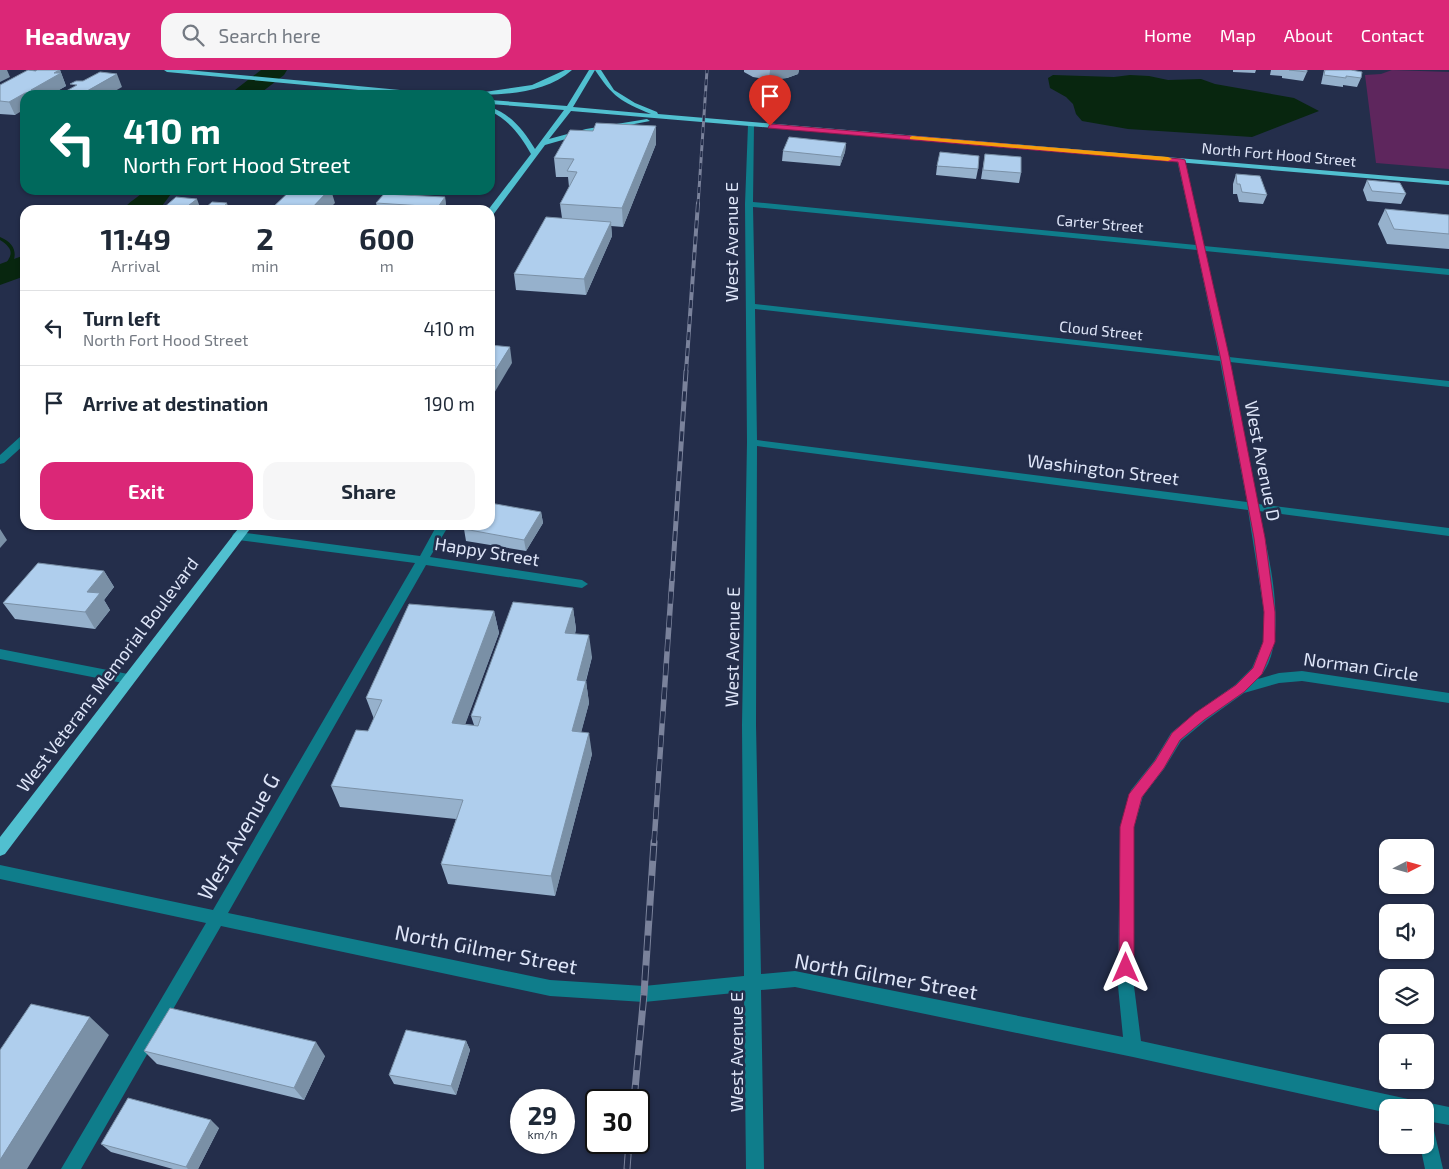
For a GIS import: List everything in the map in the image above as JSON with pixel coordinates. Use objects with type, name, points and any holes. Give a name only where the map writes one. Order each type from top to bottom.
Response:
[{"type":"main road","points":[[167,70],[382,90]]},
{"type":"main road","points":[[495,92],[549,81],[569,70]]},
{"type":"main road","points":[[495,207],[568,110],[592,70]]},
{"type":"main road","points":[[598,70],[612,90],[633,104],[669,118]]},
{"type":"main road","name":"North Fort Hood Street","points":[[495,103],[1449,183]]},
{"type":"main road","points":[[495,112],[519,130],[535,155]]},
{"type":"main road","points":[[544,143],[586,131],[669,118]]},
{"type":"main road","name":"West Veterans Memorial Boulevard","points":[[0,849],[243,530]]},
{"type":"street","name":"West Avenue E","points":[[751,124],[749,204],[752,442],[749,725],[754,983],[754,1169]]},
{"type":"street","name":"West Avenue D","points":[[1133,1048],[1126,986],[1126,881],[1127,827],[1136,794],[1159,765],[1176,737],[1200,717],[1240,689],[1258,671],[1269,642],[1270,612],[1260,538],[1225,360],[1181,160]]},
{"type":"street","name":"Carter Street","points":[[749,204],[1449,272]]},
{"type":"street","name":"Cloud Street","points":[[750,306],[1449,384]]},
{"type":"street","name":"Washington Street","points":[[752,442],[1449,532]]},
{"type":"street","points":[[0,461],[20,443]]},
{"type":"street","name":"West Avenue G","points":[[70,1169],[440,530]]},
{"type":"street","name":"Happy Street","points":[[238,536],[423,560],[582,584]]},
{"type":"street","points":[[0,654],[128,679]]},
{"type":"street","name":"Norman Circle","points":[[1240,689],[1279,678],[1302,676],[1449,698]]},
{"type":"street","name":"North Gilmer Street","points":[[0,872],[550,988],[644,994],[795,979],[1133,1048],[1379,1102]]},
{"type":"street","points":[[1434,1113],[1449,1116]]},
{"type":"street","points":[[1431,1154],[1434,1169]]},
{"type":"shaded area","points":[[1392,70],[1449,72],[1449,169],[1376,163],[1365,75],[1381,74]]},
{"type":"shaded area","points":[[1053,75],[1114,77],[1130,75],[1168,80],[1201,79],[1215,84],[1294,98],[1319,111],[1252,137],[1128,129],[1082,121],[1076,114],[1073,104],[1066,97],[1050,88],[1048,78]]},
{"type":"building","points":[[28,70],[59,70],[54,73],[61,73],[31,90],[20,90],[20,96],[9,102],[0,101],[0,85]]},
{"type":"building","points":[[1289,70],[1307,70],[1307,72]]},
{"type":"building","points":[[1325,70],[1362,72],[1361,78],[1346,76],[1346,78],[1324,75]]},
{"type":"building","points":[[100,72],[117,74],[89,90],[68,90],[77,85],[70,84],[76,81],[83,81]]},
{"type":"building","points":[[596,123],[656,126],[622,208],[560,204],[577,172],[567,171],[574,159],[554,158],[570,130],[593,131]]},
{"type":"building","points":[[789,137],[846,143],[841,157],[783,151]]},
{"type":"building","points":[[940,152],[979,156],[978,169],[937,166]]},
{"type":"building","points":[[985,154],[1021,157],[1021,173],[983,170]]},
{"type":"building","points":[[1236,174],[1260,176],[1267,195],[1242,192],[1240,184],[1237,184]]},
{"type":"building","points":[[1367,180],[1400,183],[1406,194],[1372,191]]},
{"type":"building","points":[[286,195],[324,195],[315,205],[275,205]]},
{"type":"building","points":[[383,195],[445,197],[439,205],[376,203]]},
{"type":"building","points":[[176,197],[197,199],[189,205],[167,205]]},
{"type":"building","points":[[212,202],[227,203],[225,205],[209,205]]},
{"type":"building","points":[[1385,209],[1449,215],[1449,234],[1394,229]]},
{"type":"building","points":[[546,217],[611,222],[584,279],[514,274]]},
{"type":"building","points":[[495,346],[510,347],[495,371]]},
{"type":"building","points":[[495,504],[541,512],[524,540],[469,530],[495,530]]},
{"type":"building","points":[[38,563],[104,571],[87,592],[100,593],[85,612],[3,603]]},
{"type":"building","points":[[513,602],[573,608],[565,633],[589,635],[577,680],[586,681],[572,731],[589,733],[551,876],[441,864],[463,800],[331,786],[356,730],[368,731],[382,700],[366,698],[409,604],[494,611],[452,723],[478,726],[481,717],[471,716]]},
{"type":"building","points":[[31,1004],[90,1017],[0,1160],[0,1050]]},
{"type":"building","points":[[170,1008],[316,1042],[294,1088],[144,1051]]},
{"type":"building","points":[[406,1030],[466,1041],[451,1086],[389,1075]]},
{"type":"building","points":[[128,1098],[211,1120],[186,1167],[101,1144]]},
{"type":"waterway","points":[[250,90],[276,70]]},
{"type":"waterway","points":[[148,205],[156,195]]},
{"type":"waterway","points":[[0,238],[7,242],[13,251],[11,260],[0,275]]},
{"type":"waterway","points":[[0,276],[20,266]]},
{"type":"railway","points":[[698,205],[707,70]]},
{"type":"railway","points":[[686,372],[698,203]]},
{"type":"railway","points":[[672,581],[686,371]]},
{"type":"railway","points":[[654,843],[672,580]]},
{"type":"railway","points":[[635,1089],[644,994],[654,842]]},
{"type":"railway","points":[[627,1169],[628,1154]]},
{"type":"slow traffic","points":[[912,138],[1168,159]]},
{"type":"route","points":[[770,126],[1181,160],[1225,360],[1260,538],[1270,612],[1269,642],[1258,671],[1240,689],[1200,717],[1176,737],[1159,765],[1136,794],[1127,827],[1126,968]]}]
